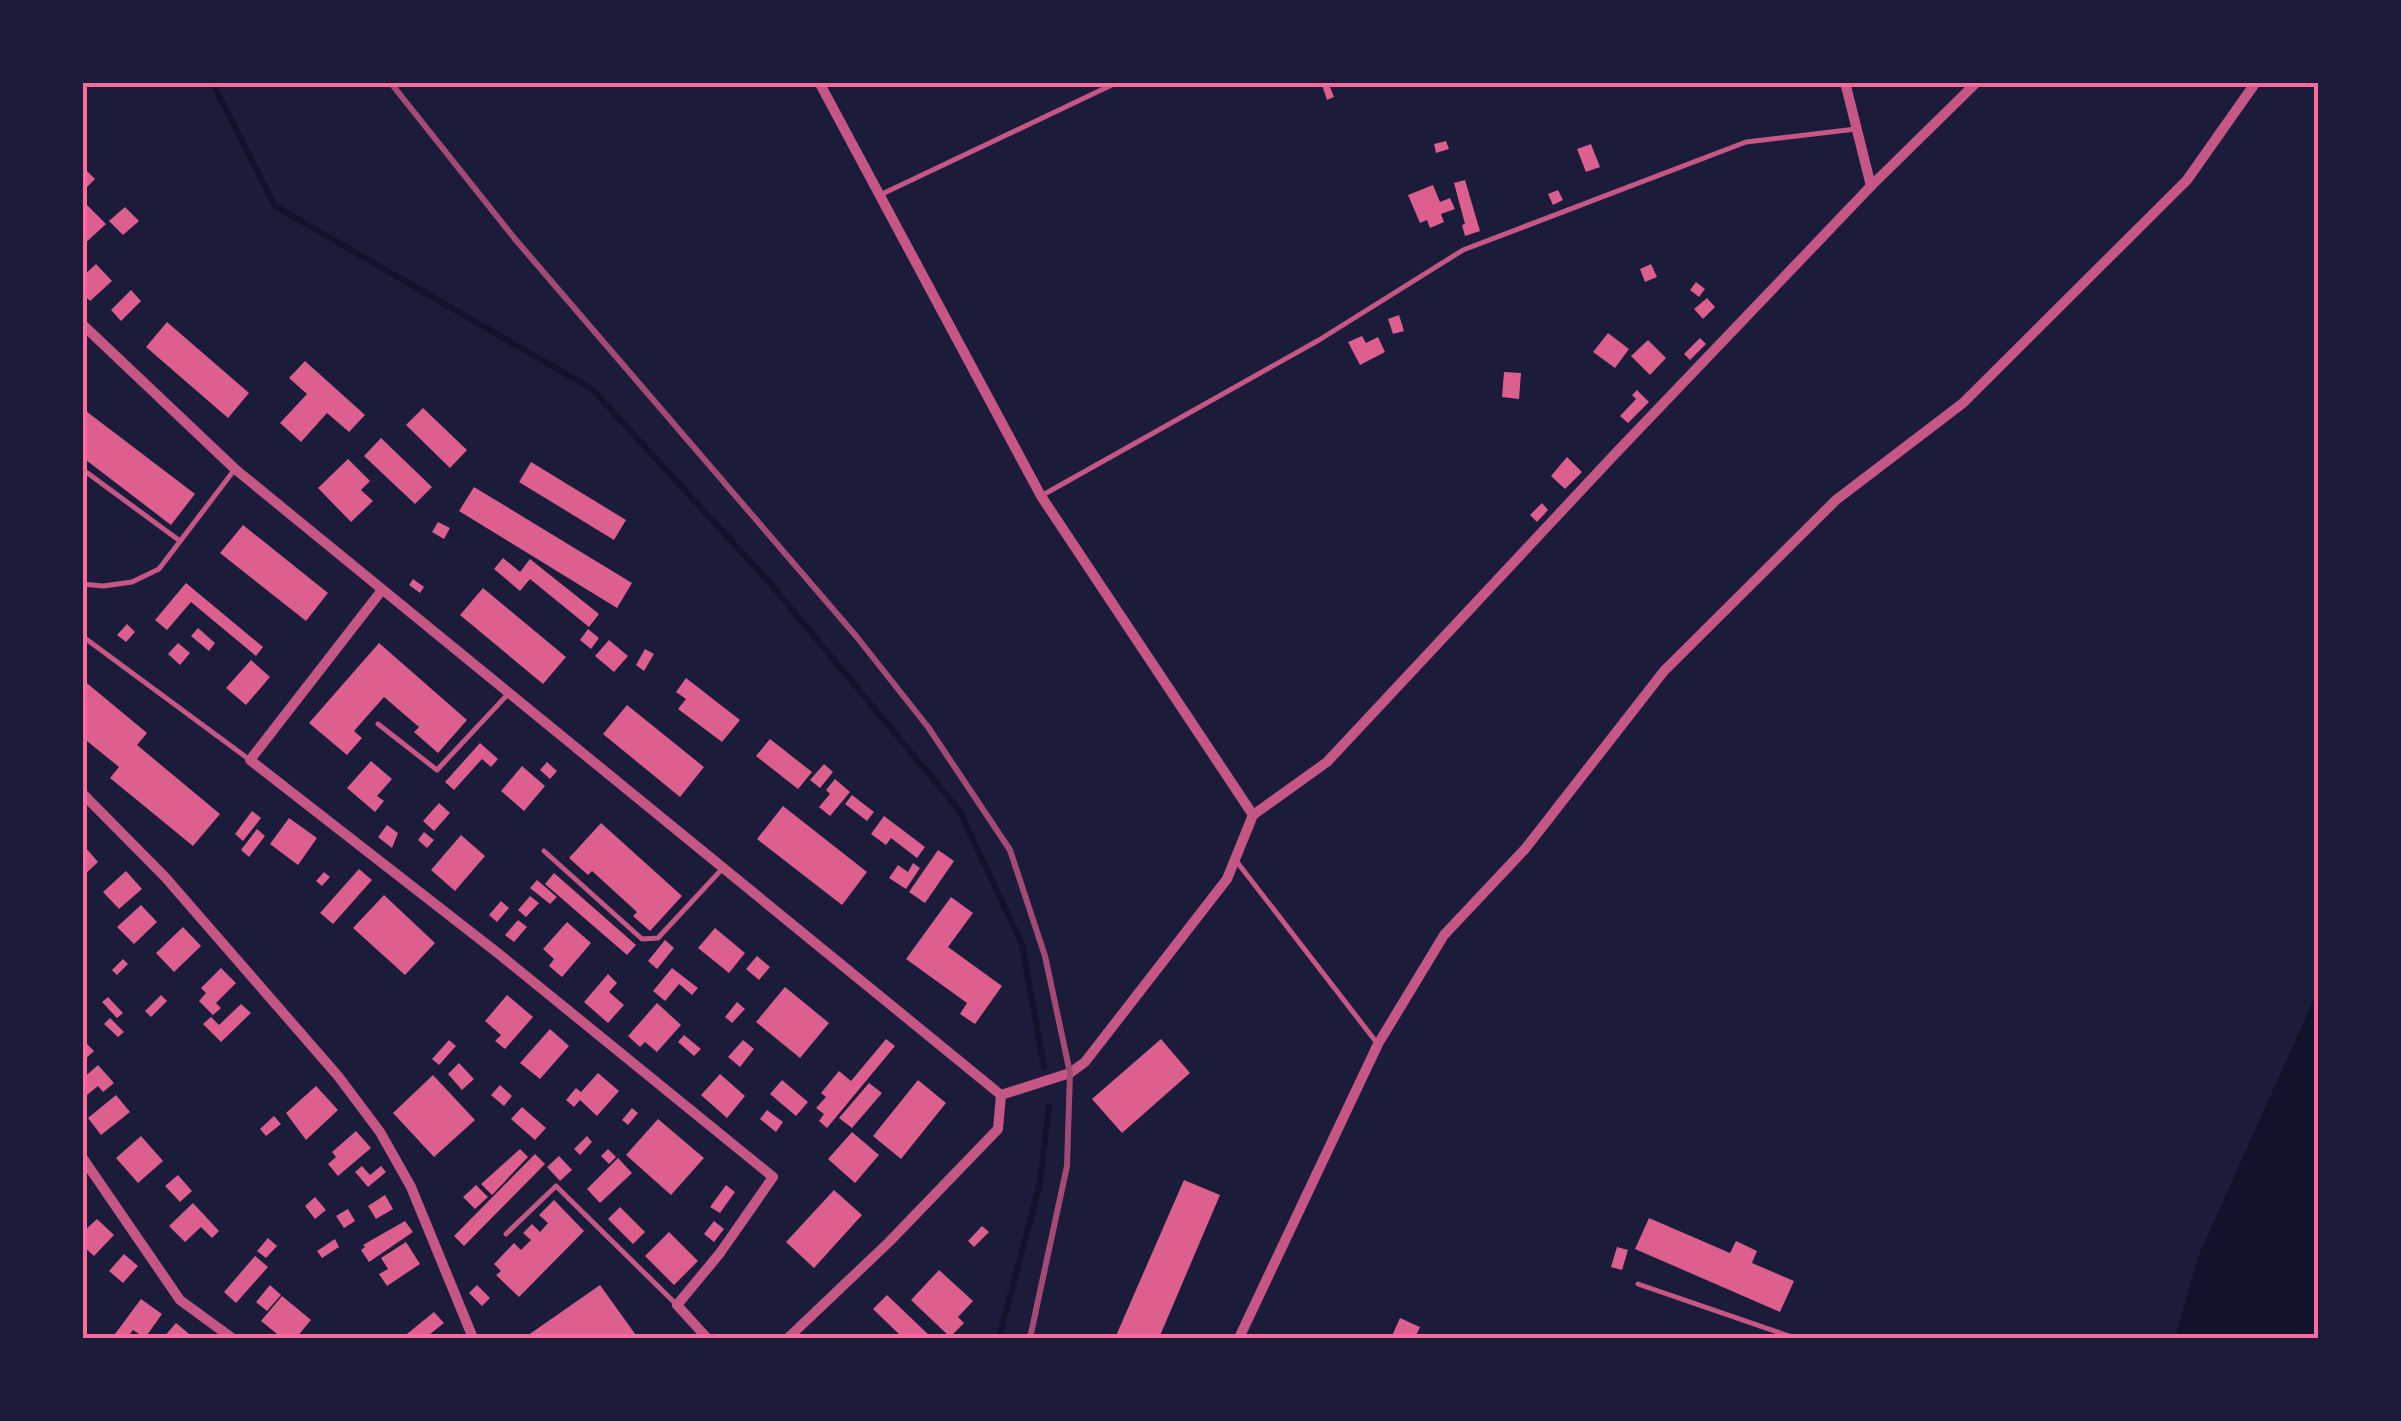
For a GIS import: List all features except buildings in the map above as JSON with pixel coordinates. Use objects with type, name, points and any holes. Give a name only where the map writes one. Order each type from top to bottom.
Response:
[{"type":"street","points":[[820,82],[1041,496],[1253,815]]},
{"type":"street","points":[[1845,82],[1871,186]]},
{"type":"street","points":[[1000,1094],[1070,1073],[1085,1062],[1227,878],[1253,815],[1327,762],[1614,455],[1976,82]]},
{"type":"street","points":[[1240,1338],[1378,1044],[1444,935],[1525,849],[1664,671],[1836,500],[1963,403],[2187,180],[2256,82]]},
{"type":"street","points":[[82,324],[236,469],[1000,1094]]},
{"type":"street","points":[[382,590],[250,760],[499,954],[773,1177],[720,1253],[676,1305],[707,1338]]},
{"type":"street","points":[[82,793],[165,877],[338,1076],[380,1132],[411,1187],[473,1338]]},
{"type":"street","points":[[788,1338],[889,1242],[998,1129],[1000,1094]]},
{"type":"street","points":[[82,1157],[180,1300],[232,1338]]},
{"type":"lane","points":[[879,196],[1118,82]]},
{"type":"lane","points":[[1041,496],[1319,340],[1463,250],[1746,142],[1858,128]]},
{"type":"lane","points":[[82,469],[180,541]]},
{"type":"lane","points":[[82,584],[132,582],[159,569],[236,469]]},
{"type":"lane","points":[[82,636],[250,760]]},
{"type":"lane","points":[[378,724],[438,770],[509,693]]},
{"type":"lane","points":[[544,851],[642,939],[658,938],[722,868]]},
{"type":"lane","points":[[1235,860],[1378,1044]]},
{"type":"lane","points":[[506,1234],[556,1186],[676,1305]]},
{"type":"lane","points":[[1638,1284],[1795,1338]]},
{"type":"shaded area","points":[[2318,990],[2318,1338],[2175,1338],[2198,1257]]},
{"type":"waterway","points":[[212,82],[275,206],[592,389],[769,582],[959,810],[1022,944],[1044,1067]]},
{"type":"waterway","points":[[999,1338],[1040,1183],[1049,1106]]},
{"type":"railway","points":[[390,82],[515,239],[856,636],[928,727],[1010,850],[1045,956],[1070,1073],[1067,1166],[1030,1338]]}]
